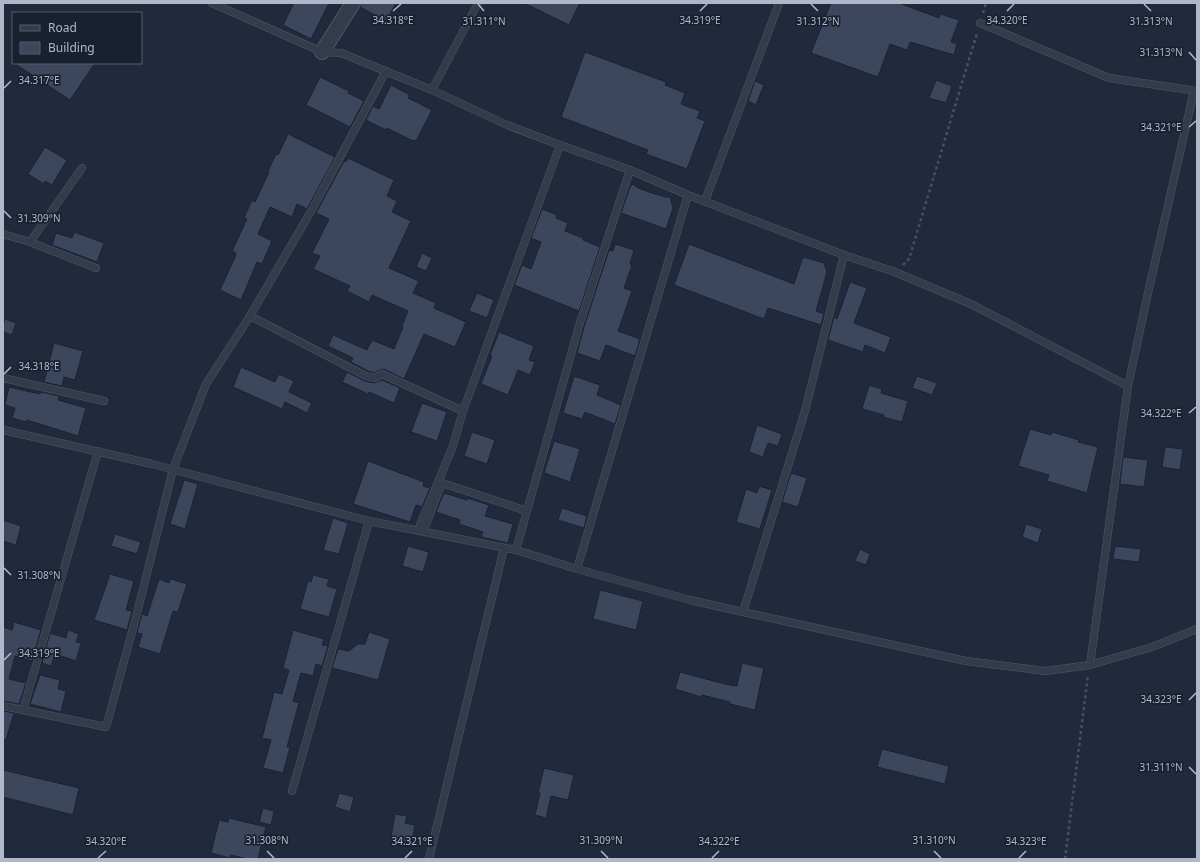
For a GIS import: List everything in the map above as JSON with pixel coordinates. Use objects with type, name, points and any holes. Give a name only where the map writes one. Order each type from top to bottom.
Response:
[{"type":"street","points":[[322,52],[353,3]]},
{"type":"lane","points":[[212,3],[322,52],[342,53],[432,90],[507,125],[560,146],[630,170],[688,195],[844,255],[894,272],[973,305],[1128,386]]},
{"type":"lane","points":[[432,90],[478,3]]},
{"type":"lane","points":[[706,201],[780,3]]},
{"type":"lane","points":[[980,23],[1109,78],[1196,91],[1148,293],[1128,386],[1090,665]]},
{"type":"lane","points":[[3,706],[106,727],[135,621],[172,469],[206,384],[250,316],[314,206],[386,71]]},
{"type":"lane","points":[[421,531],[453,446],[464,410],[560,146]]},
{"type":"lane","points":[[30,242],[82,168]]},
{"type":"lane","points":[[516,550],[579,326],[630,170]]},
{"type":"lane","points":[[577,569],[688,195]]},
{"type":"lane","points":[[3,234],[30,242],[96,268]]},
{"type":"lane","points":[[743,612],[805,411],[844,255]]},
{"type":"lane","points":[[250,316],[366,376],[375,378],[382,374],[464,410]]},
{"type":"lane","points":[[3,378],[104,401]]},
{"type":"lane","points":[[3,430],[172,469],[369,521],[516,550],[577,569],[690,600],[966,661],[1045,671],[1090,665],[1152,647],[1197,629]]},
{"type":"lane","points":[[23,710],[98,451]]},
{"type":"lane","points":[[421,531],[442,483],[526,511]]},
{"type":"lane","points":[[292,791],[369,521]]},
{"type":"lane","points":[[429,859],[504,548]]},
{"type":"path","points":[[894,272],[909,259],[986,3]]},
{"type":"path","points":[[1064,859],[1090,665]]},
{"type":"building","points":[[294,3],[329,3],[311,39],[283,25]]},
{"type":"building","points":[[361,3],[396,3],[386,21],[360,7]]},
{"type":"building","points":[[524,3],[580,3],[569,25]]},
{"type":"building","points":[[831,3],[899,3],[939,18],[940,14],[959,20],[951,42],[957,44],[954,55],[910,42],[907,50],[890,44],[878,77],[811,53]]},
{"type":"building","points":[[585,52],[666,82],[665,85],[685,93],[681,104],[700,111],[697,118],[705,121],[687,169],[646,154],[648,150],[561,117]]},
{"type":"building","points":[[16,64],[94,64],[70,100]]},
{"type":"building","points":[[320,77],[349,91],[348,93],[364,101],[350,127],[306,105]]},
{"type":"building","points":[[936,80],[952,86],[946,103],[929,98]]},
{"type":"building","points":[[755,81],[764,85],[756,105],[748,101]]},
{"type":"building","points":[[391,85],[410,95],[408,98],[432,110],[416,141],[413,141],[387,128],[386,130],[366,120],[373,106],[379,109]]},
{"type":"building","points":[[288,134],[335,157],[307,209],[297,204],[292,217],[270,207],[258,234],[272,241],[262,264],[257,262],[241,300],[220,290],[236,255],[236,253],[232,251],[247,219],[244,218],[252,200],[255,202],[276,154],[278,155]]},
{"type":"building","points":[[45,147],[67,160],[52,185],[45,181],[44,184],[28,174]]},
{"type":"building","points":[[348,158],[394,180],[387,196],[397,201],[392,212],[411,221],[389,268],[419,281],[413,293],[436,303],[434,308],[466,322],[455,347],[424,334],[404,379],[384,369],[374,373],[368,371],[351,362],[353,358],[328,346],[333,335],[367,350],[372,340],[394,349],[408,311],[372,295],[369,302],[347,291],[350,286],[313,269],[320,256],[312,253],[329,219],[316,213],[344,161],[346,162]]},
{"type":"building","points":[[633,184],[638,188],[649,192],[670,197],[673,208],[666,229],[621,213],[630,187]]},
{"type":"building","points":[[542,209],[557,215],[556,218],[568,223],[565,231],[600,247],[579,311],[514,285],[522,265],[531,269],[541,242],[531,238]]},
{"type":"building","points":[[74,232],[104,243],[97,262],[52,245],[56,233],[72,238]]},
{"type":"building","points":[[615,244],[634,250],[630,264],[632,265],[624,288],[632,291],[618,331],[640,339],[635,356],[606,345],[600,361],[577,353],[609,250],[613,251]]},
{"type":"building","points":[[689,244],[794,284],[803,257],[824,263],[827,272],[816,311],[824,314],[821,325],[768,308],[764,319],[674,285]]},
{"type":"building","points":[[422,253],[432,258],[426,271],[416,267]]},
{"type":"building","points":[[850,282],[867,288],[854,323],[891,337],[885,353],[865,345],[863,352],[828,340],[834,317],[837,319]]},
{"type":"building","points":[[477,293],[494,300],[487,318],[469,311]]},
{"type":"building","points":[[5,319],[16,323],[12,335],[3,332]]},
{"type":"building","points":[[499,332],[534,346],[529,360],[535,362],[530,375],[518,370],[508,395],[481,384],[492,356],[490,355]]},
{"type":"building","points":[[54,343],[83,351],[75,380],[64,377],[62,386],[44,382]]},
{"type":"building","points":[[241,367],[275,382],[279,374],[294,381],[289,392],[312,403],[307,413],[285,402],[282,409],[233,387]]},
{"type":"building","points":[[347,372],[365,381],[374,383],[382,380],[400,388],[394,403],[369,392],[368,394],[342,382]]},
{"type":"building","points":[[574,376],[600,385],[597,395],[621,405],[615,424],[585,412],[582,419],[563,413]]},
{"type":"building","points":[[917,376],[937,383],[932,395],[912,388]]},
{"type":"building","points":[[869,385],[882,389],[881,393],[908,401],[902,422],[862,409]]},
{"type":"building","points":[[9,387],[40,394],[41,392],[59,396],[58,400],[86,408],[78,436],[27,420],[26,422],[12,418],[15,408],[5,405]]},
{"type":"building","points":[[422,403],[447,412],[437,441],[411,432]]},
{"type":"building","points":[[757,425],[782,434],[778,446],[768,443],[763,457],[749,452]]},
{"type":"building","points":[[1030,429],[1051,435],[1052,432],[1079,440],[1078,442],[1098,447],[1087,493],[1047,481],[1049,475],[1018,466]]},
{"type":"building","points":[[472,432],[495,440],[487,464],[464,456]]},
{"type":"building","points":[[554,441],[580,449],[570,482],[544,473]]},
{"type":"building","points":[[1165,447],[1183,449],[1180,470],[1162,467]]},
{"type":"building","points":[[1123,457],[1148,460],[1144,487],[1120,484]]},
{"type":"building","points":[[368,461],[424,482],[423,486],[430,488],[422,507],[416,505],[410,522],[353,504]]},
{"type":"building","points":[[791,473],[807,478],[798,507],[782,502]]},
{"type":"building","points":[[184,480],[198,484],[185,529],[170,524]]},
{"type":"building","points":[[759,486],[772,490],[760,529],[736,522],[746,489],[757,493]]},
{"type":"building","points":[[444,493],[489,505],[485,516],[513,524],[508,543],[481,537],[483,532],[459,524],[460,520],[436,512]]},
{"type":"building","points":[[562,508],[587,516],[584,528],[558,520]]},
{"type":"building","points":[[333,518],[348,523],[339,554],[323,550]]},
{"type":"building","points":[[3,520],[21,526],[16,545],[3,541]]},
{"type":"building","points":[[1026,524],[1042,529],[1038,543],[1022,537]]},
{"type":"building","points":[[115,534],[141,542],[137,554],[111,546]]},
{"type":"building","points":[[408,546],[429,552],[423,572],[402,566]]},
{"type":"building","points":[[1115,546],[1141,549],[1139,562],[1113,559]]},
{"type":"building","points":[[860,549],[870,554],[866,565],[855,561]]},
{"type":"building","points":[[110,574],[134,581],[126,610],[132,611],[127,630],[94,620]]},
{"type":"building","points":[[313,575],[329,579],[327,586],[337,589],[329,617],[300,609],[308,581],[311,582]]},
{"type":"building","points":[[159,579],[169,583],[171,579],[187,584],[178,612],[173,611],[160,654],[138,647],[142,634],[137,633],[142,614],[147,616]]},
{"type":"building","points":[[600,590],[643,601],[636,630],[593,619]]},
{"type":"building","points":[[14,622],[41,630],[32,661],[15,656],[9,679],[26,683],[19,704],[3,701],[3,627],[12,630]]},
{"type":"building","points":[[68,630],[79,634],[76,642],[81,643],[76,661],[55,654],[51,666],[42,663],[50,633],[66,638]]},
{"type":"building","points":[[293,630],[324,639],[322,645],[328,646],[322,666],[316,664],[313,676],[301,673],[293,701],[299,703],[287,747],[290,747],[283,773],[263,768],[271,740],[262,738],[274,692],[282,694],[289,670],[283,668]]},
{"type":"building","points":[[369,632],[390,639],[378,680],[332,668],[338,649],[349,651],[358,644],[365,644]]},
{"type":"building","points":[[742,663],[764,668],[755,710],[730,704],[730,702],[702,695],[701,697],[675,689],[680,672],[737,686]]},
{"type":"building","points":[[40,675],[60,680],[58,689],[66,691],[61,712],[30,704]]},
{"type":"building","points":[[3,711],[14,713],[6,740],[3,740]]},
{"type":"building","points":[[882,749],[949,766],[945,784],[877,767]]},
{"type":"building","points":[[544,768],[574,775],[568,800],[551,796],[546,818],[535,815]]},
{"type":"building","points":[[3,770],[79,788],[73,815],[3,797]]},
{"type":"building","points":[[339,793],[354,797],[350,812],[335,807]]},
{"type":"building","points":[[263,808],[274,811],[271,825],[259,822]]},
{"type":"building","points":[[395,814],[407,816],[405,823],[415,825],[411,847],[390,843]]},
{"type":"building","points":[[229,818],[266,827],[258,859],[247,859],[231,855],[230,858],[211,853],[219,820],[228,822]]}]
